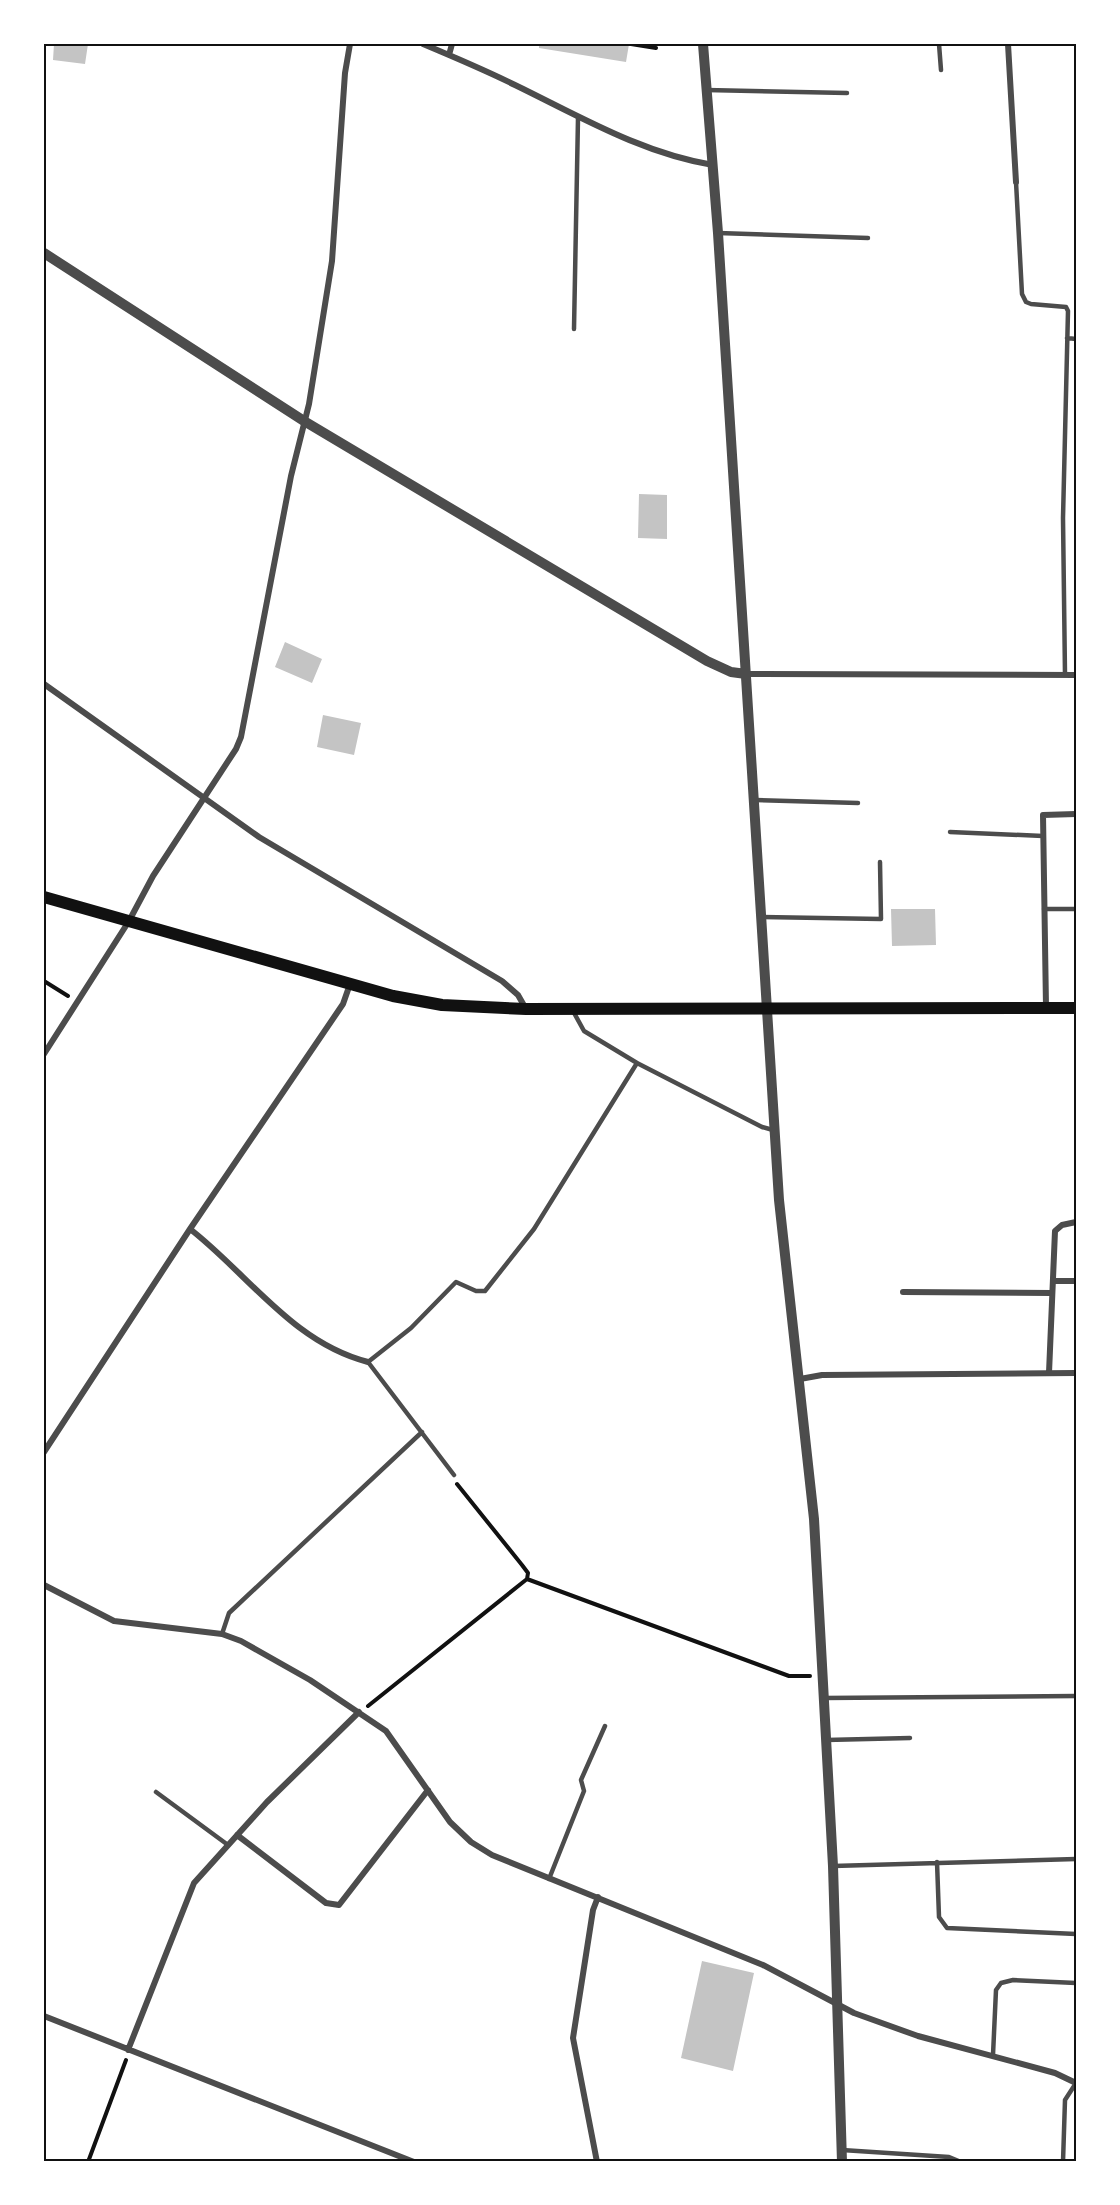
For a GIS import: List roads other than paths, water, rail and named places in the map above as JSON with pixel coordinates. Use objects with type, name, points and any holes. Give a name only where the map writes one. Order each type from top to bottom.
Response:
[{"type":"main road","points":[[44,897],[393,996],[442,1005],[526,1009],[1077,1008]]},
{"type":"street","points":[[44,1054],[129,921],[153,876],[236,749],[244,724],[304,421],[332,261],[345,73],[350,44]]},
{"type":"street","points":[[423,44],[608,133],[695,162],[713,165]]},
{"type":"street","points":[[449,55],[452,44]]},
{"type":"street","points":[[703,44],[718,232],[773,1130],[782,1244],[800,1379],[814,1518],[832,1866],[842,2156]]},
{"type":"street","points":[[1008,44],[1016,182]]},
{"type":"street","points":[[44,253],[304,421],[706,661],[731,672],[746,674],[1077,675]]},
{"type":"street","points":[[44,684],[278,849],[502,981],[518,995],[526,1009]]},
{"type":"street","points":[[1046,1008],[1043,815],[1077,814]]},
{"type":"street","points":[[44,1452],[190,1229],[343,1004],[350,984]]},
{"type":"street","points":[[1049,1373],[1055,1231],[1062,1225],[1077,1222]]},
{"type":"street","points":[[190,1229],[309,1336],[355,1359],[368,1362]]},
{"type":"street","points":[[1053,1281],[1077,1281]]},
{"type":"street","points":[[903,1292],[1052,1293]]},
{"type":"street","points":[[800,1379],[822,1375],[1077,1373]]},
{"type":"street","points":[[44,1585],[114,1621],[222,1634],[241,1641],[310,1680],[386,1731],[450,1821],[471,1842],[492,1854],[763,1965],[854,2013],[918,2036],[1055,2073],[1076,2083]]},
{"type":"street","points":[[128,2050],[194,1883],[237,1835],[359,1712]]},
{"type":"street","points":[[237,1835],[326,1903],[339,1905],[428,1790]]},
{"type":"street","points":[[597,2162],[575,2048],[573,2026],[598,1897]]},
{"type":"street","points":[[44,2016],[414,2162]]},
{"type":"lane","points":[[939,44],[941,70]]},
{"type":"lane","points":[[706,90],[847,93]]},
{"type":"lane","points":[[574,328],[578,118]]},
{"type":"lane","points":[[1016,182],[1022,294],[1026,302],[1031,304],[1066,307],[1063,518],[1065,675]]},
{"type":"lane","points":[[718,232],[868,238]]},
{"type":"lane","points":[[1067,338],[1077,339]]},
{"type":"lane","points":[[753,800],[858,803]]},
{"type":"lane","points":[[950,832],[1042,836]]},
{"type":"lane","points":[[761,917],[881,919],[880,862]]},
{"type":"lane","points":[[1044,909],[1077,909]]},
{"type":"lane","points":[[572,1009],[584,1031],[637,1063],[652,1068],[755,1124],[773,1130]]},
{"type":"lane","points":[[454,1475],[368,1362],[411,1328],[456,1282],[485,1291],[496,1280],[534,1229],[637,1063]]},
{"type":"lane","points":[[222,1634],[230,1613],[422,1432]]},
{"type":"lane","points":[[824,1698],[1077,1696]]},
{"type":"lane","points":[[549,1879],[584,1791],[581,1780],[605,1726]]},
{"type":"lane","points":[[826,1740],[910,1737]]},
{"type":"lane","points":[[156,1792],[228,1845]]},
{"type":"lane","points":[[832,1866],[1077,1859]]},
{"type":"lane","points":[[937,1862],[939,1917],[947,1928],[1077,1934]]},
{"type":"lane","points":[[993,2055],[996,1990],[1001,1983],[1013,1980],[1077,1983]]},
{"type":"lane","points":[[1063,2162],[1065,2100],[1076,2083]]},
{"type":"lane","points":[[842,2156],[950,2157],[961,2162]]}]
